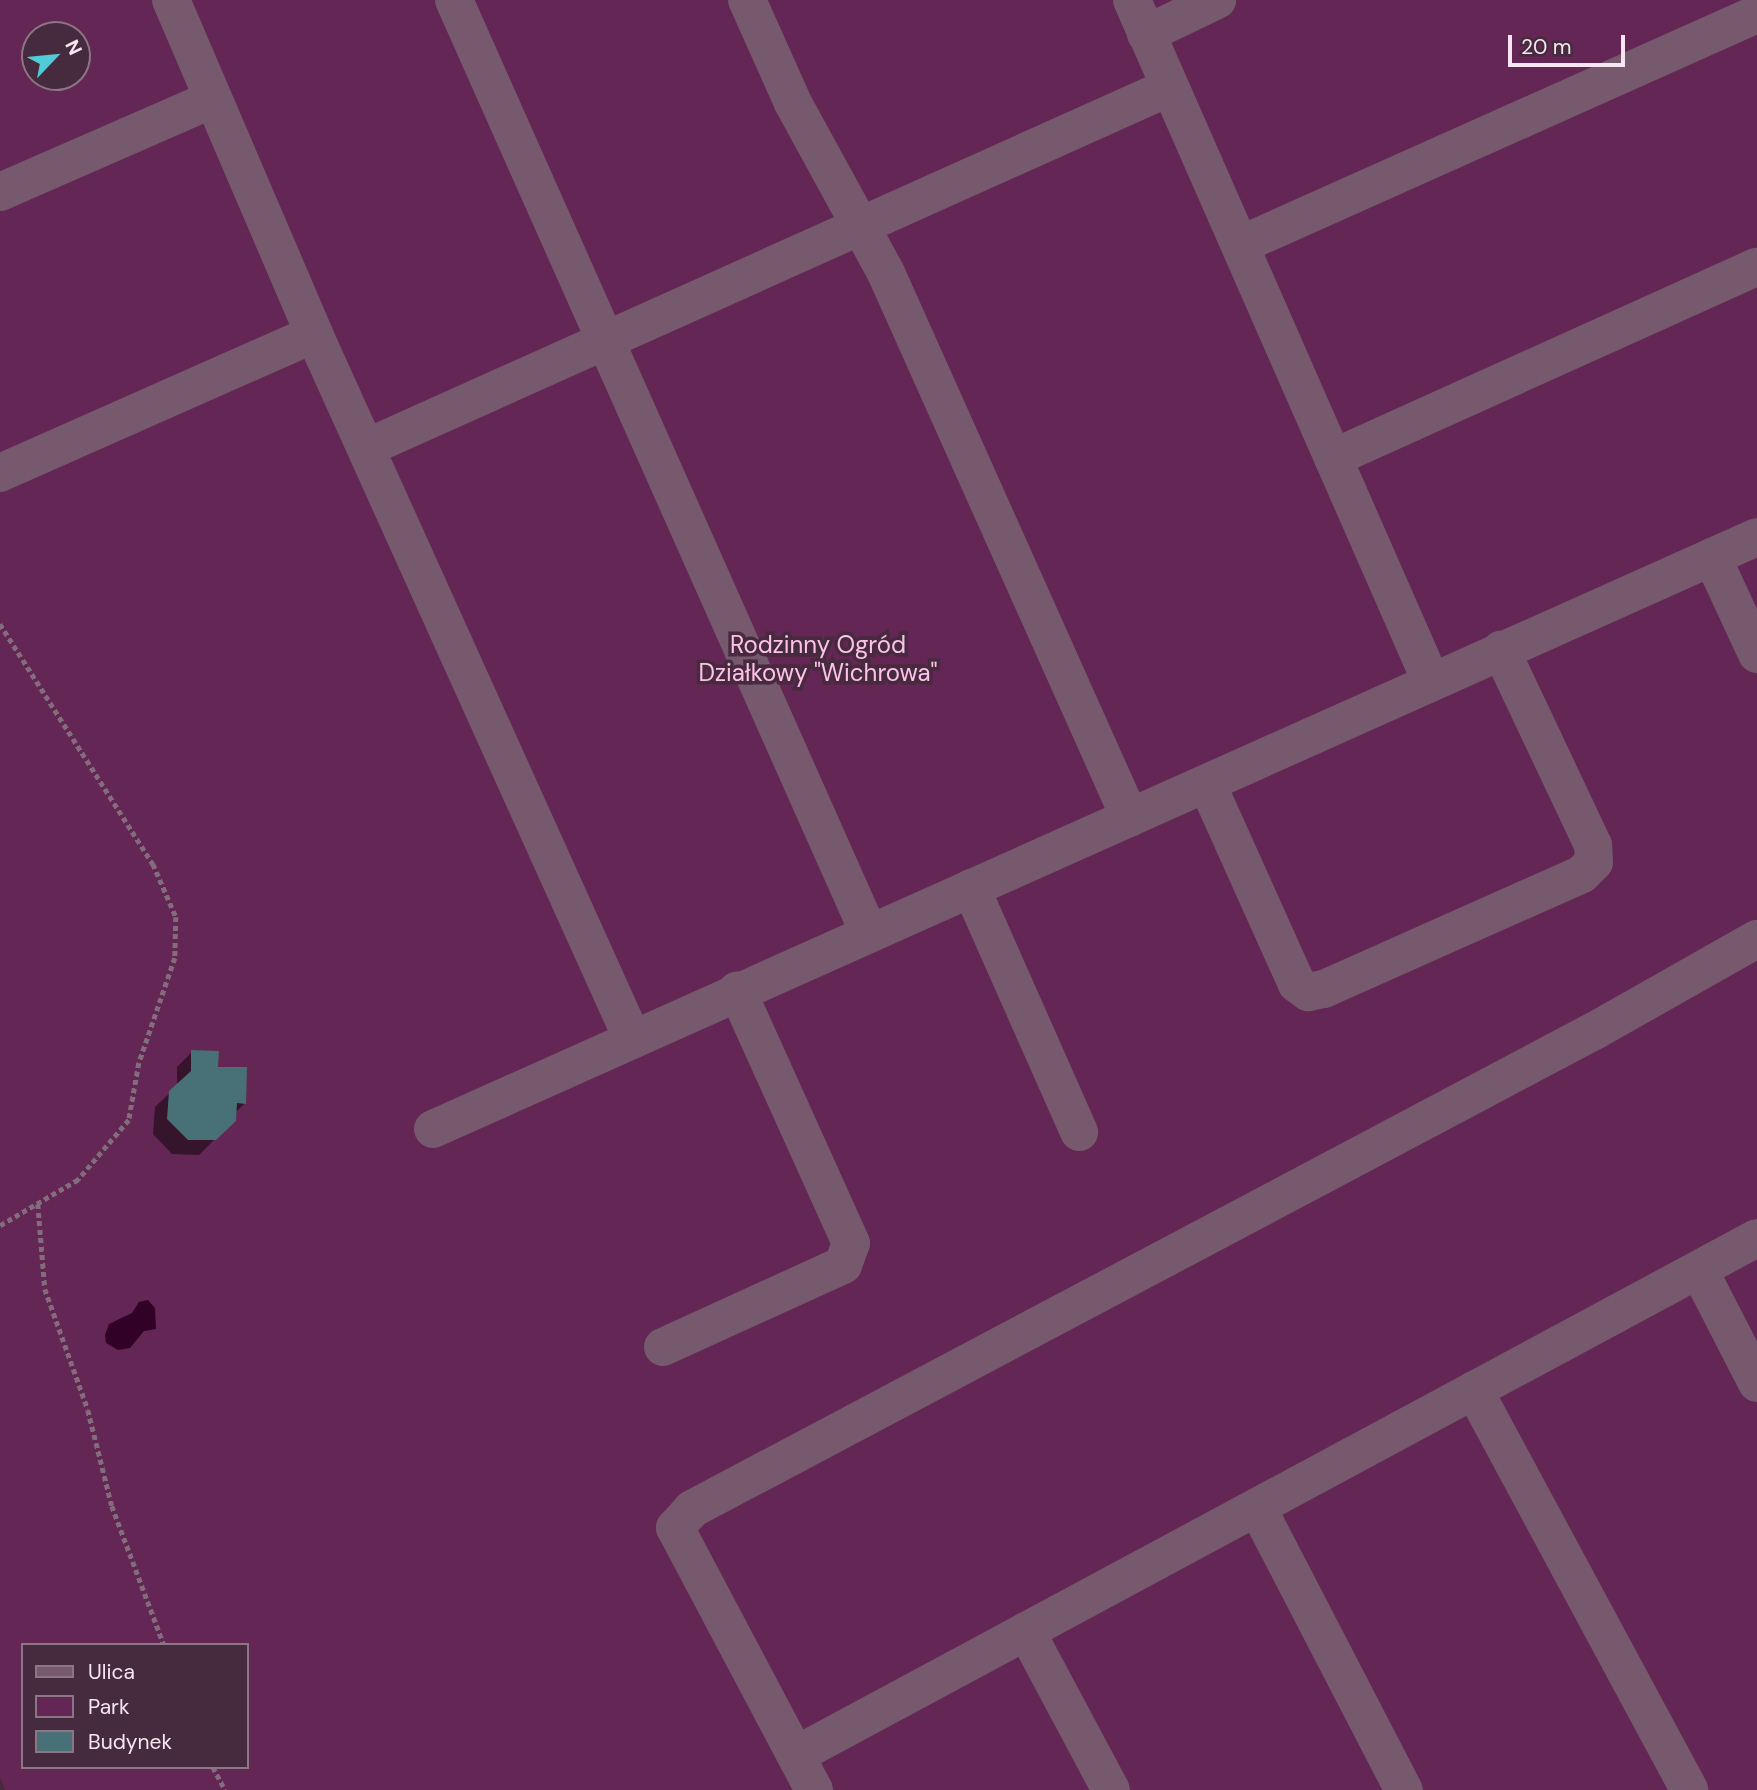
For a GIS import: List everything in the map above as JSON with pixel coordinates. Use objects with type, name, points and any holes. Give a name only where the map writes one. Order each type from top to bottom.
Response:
[{"type":"lane","points":[[171,0],[314,334],[632,1038]]},
{"type":"lane","points":[[454,0],[869,933]]},
{"type":"lane","points":[[747,0],[793,103],[857,225],[886,273],[1130,818]]},
{"type":"lane","points":[[1217,0],[1139,17],[1430,681]]},
{"type":"lane","points":[[1240,245],[1757,13]]},
{"type":"lane","points":[[366,448],[857,225],[1170,87]]},
{"type":"lane","points":[[0,192],[213,99]]},
{"type":"lane","points":[[1332,458],[1757,267]]},
{"type":"lane","points":[[0,473],[314,334]]},
{"type":"lane","points":[[433,1129],[1757,537]]},
{"type":"lane","points":[[1712,557],[1757,654]]},
{"type":"lane","points":[[1207,784],[1297,984],[1308,992],[1324,989],[1582,874],[1594,862],[1593,845],[1500,650]]},
{"type":"lane","points":[[971,888],[1079,1132]]},
{"type":"lane","points":[[814,1790],[675,1528],[692,1509],[1596,1030],[1757,939]]},
{"type":"lane","points":[[663,1348],[843,1265],[851,1243],[737,991]]},
{"type":"lane","points":[[796,1755],[1757,1238]]},
{"type":"lane","points":[[1699,1270],[1757,1383]]},
{"type":"lane","points":[[1474,1390],[1689,1790]]},
{"type":"lane","points":[[1257,1507],[1404,1790]]},
{"type":"lane","points":[[1026,1631],[1111,1790]]},
{"type":"path","points":[[0,624],[153,864],[176,917],[174,958],[139,1063],[129,1120],[78,1180],[0,1226]]},
{"type":"path","points":[[38,1204],[45,1289],[88,1410],[112,1506],[163,1643]]},
{"type":"path","points":[[214,1769],[225,1790]]},
{"type":"green space","name":"Rodzinny Ogród Działkowy \"Wichrowa\"","points":[[0,0],[1757,0],[1757,1790],[5,1790],[0,1777]]},
{"type":"shaded area","points":[[148,1300],[155,1308],[156,1329],[144,1331],[130,1348],[118,1350],[106,1343],[105,1335],[109,1324],[132,1313],[139,1302]]},
{"type":"building","points":[[191,1050],[219,1051],[218,1067],[247,1067],[246,1104],[237,1103],[236,1121],[216,1140],[188,1140],[167,1119],[169,1091],[191,1071]]}]
